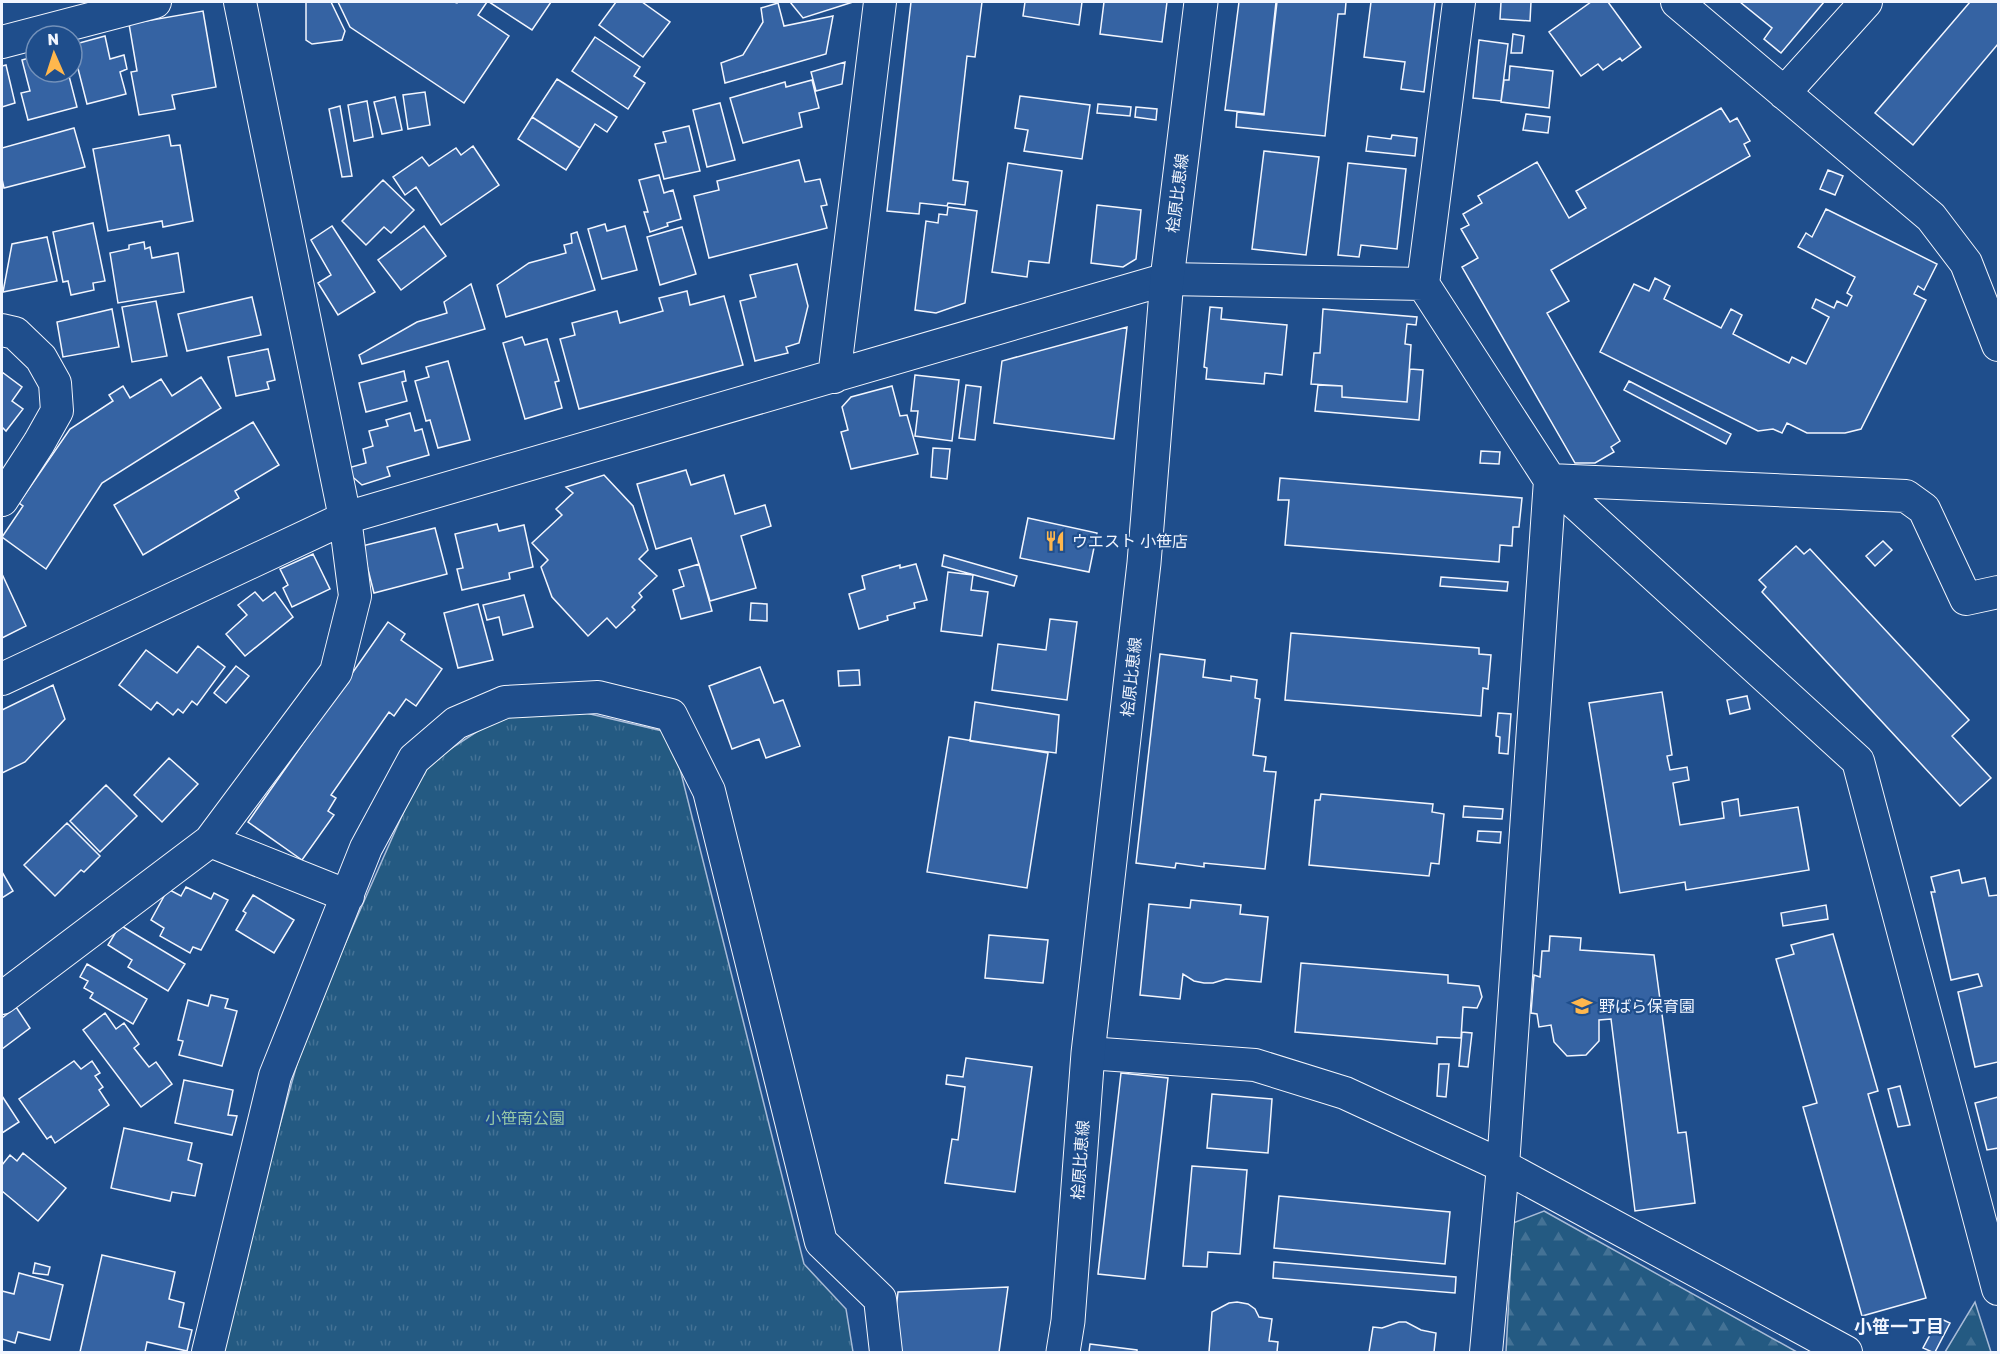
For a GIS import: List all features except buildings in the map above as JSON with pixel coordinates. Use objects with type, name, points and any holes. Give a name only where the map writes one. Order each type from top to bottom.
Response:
[{"type":"main road","name":"桧原比恵線","points":[[1063,1353],[1068,1321],[1088,1053],[1144,563],[1167,279],[1201,2]]},
{"type":"street","points":[[2,42],[155,2]]},
{"type":"street","points":[[2,998],[210,841],[336,672],[355,596],[345,518],[240,2]]},
{"type":"street","points":[[834,376],[880,2]]},
{"type":"street","points":[[1459,2],[1423,284],[1550,480],[1858,761],[1987,1198],[1998,1289]]},
{"type":"street","points":[[1677,2],[1931,217],[1966,263],[1998,345]]},
{"type":"street","points":[[1784,93],[1866,2]]},
{"type":"street","points":[[2,679],[345,518],[1167,279],[1423,284]]},
{"type":"street","points":[[2,330],[15,333],[41,358],[56,383],[57,411],[2,500]]},
{"type":"street","points":[[1550,480],[1906,496],[1924,509],[1966,599],[1998,592]]},
{"type":"street","points":[[1486,1353],[1503,1166],[1550,480]]},
{"type":"street","points":[[208,1353],[275,1076],[366,848],[414,759],[456,723],[505,702],[598,697],[671,715],[709,791],[821,1242],[880,1299],[886,1353]]},
{"type":"street","points":[[210,841],[348,896]]},
{"type":"street","points":[[1088,1053],[1255,1065],[1345,1093],[1503,1166],[1846,1353]]},
{"type":"green space","name":"小笹南公園","points":[[586,713],[671,733],[804,1264],[846,1309],[853,1352],[216,1352],[306,1032],[424,766],[498,718]]},
{"type":"green space","points":[[1544,1211],[1797,1352],[1506,1352],[1513,1223]]},
{"type":"green space","points":[[1975,1302],[1991,1352],[1945,1352]]},
{"type":"place","name":"ウエスト 小笹店","points":[[1055,541]]},
{"type":"place","name":"野ばら保育園","points":[[1582,1006]]},
{"type":"district","name":"小笹一丁目","points":[[1899,1327]]}]
